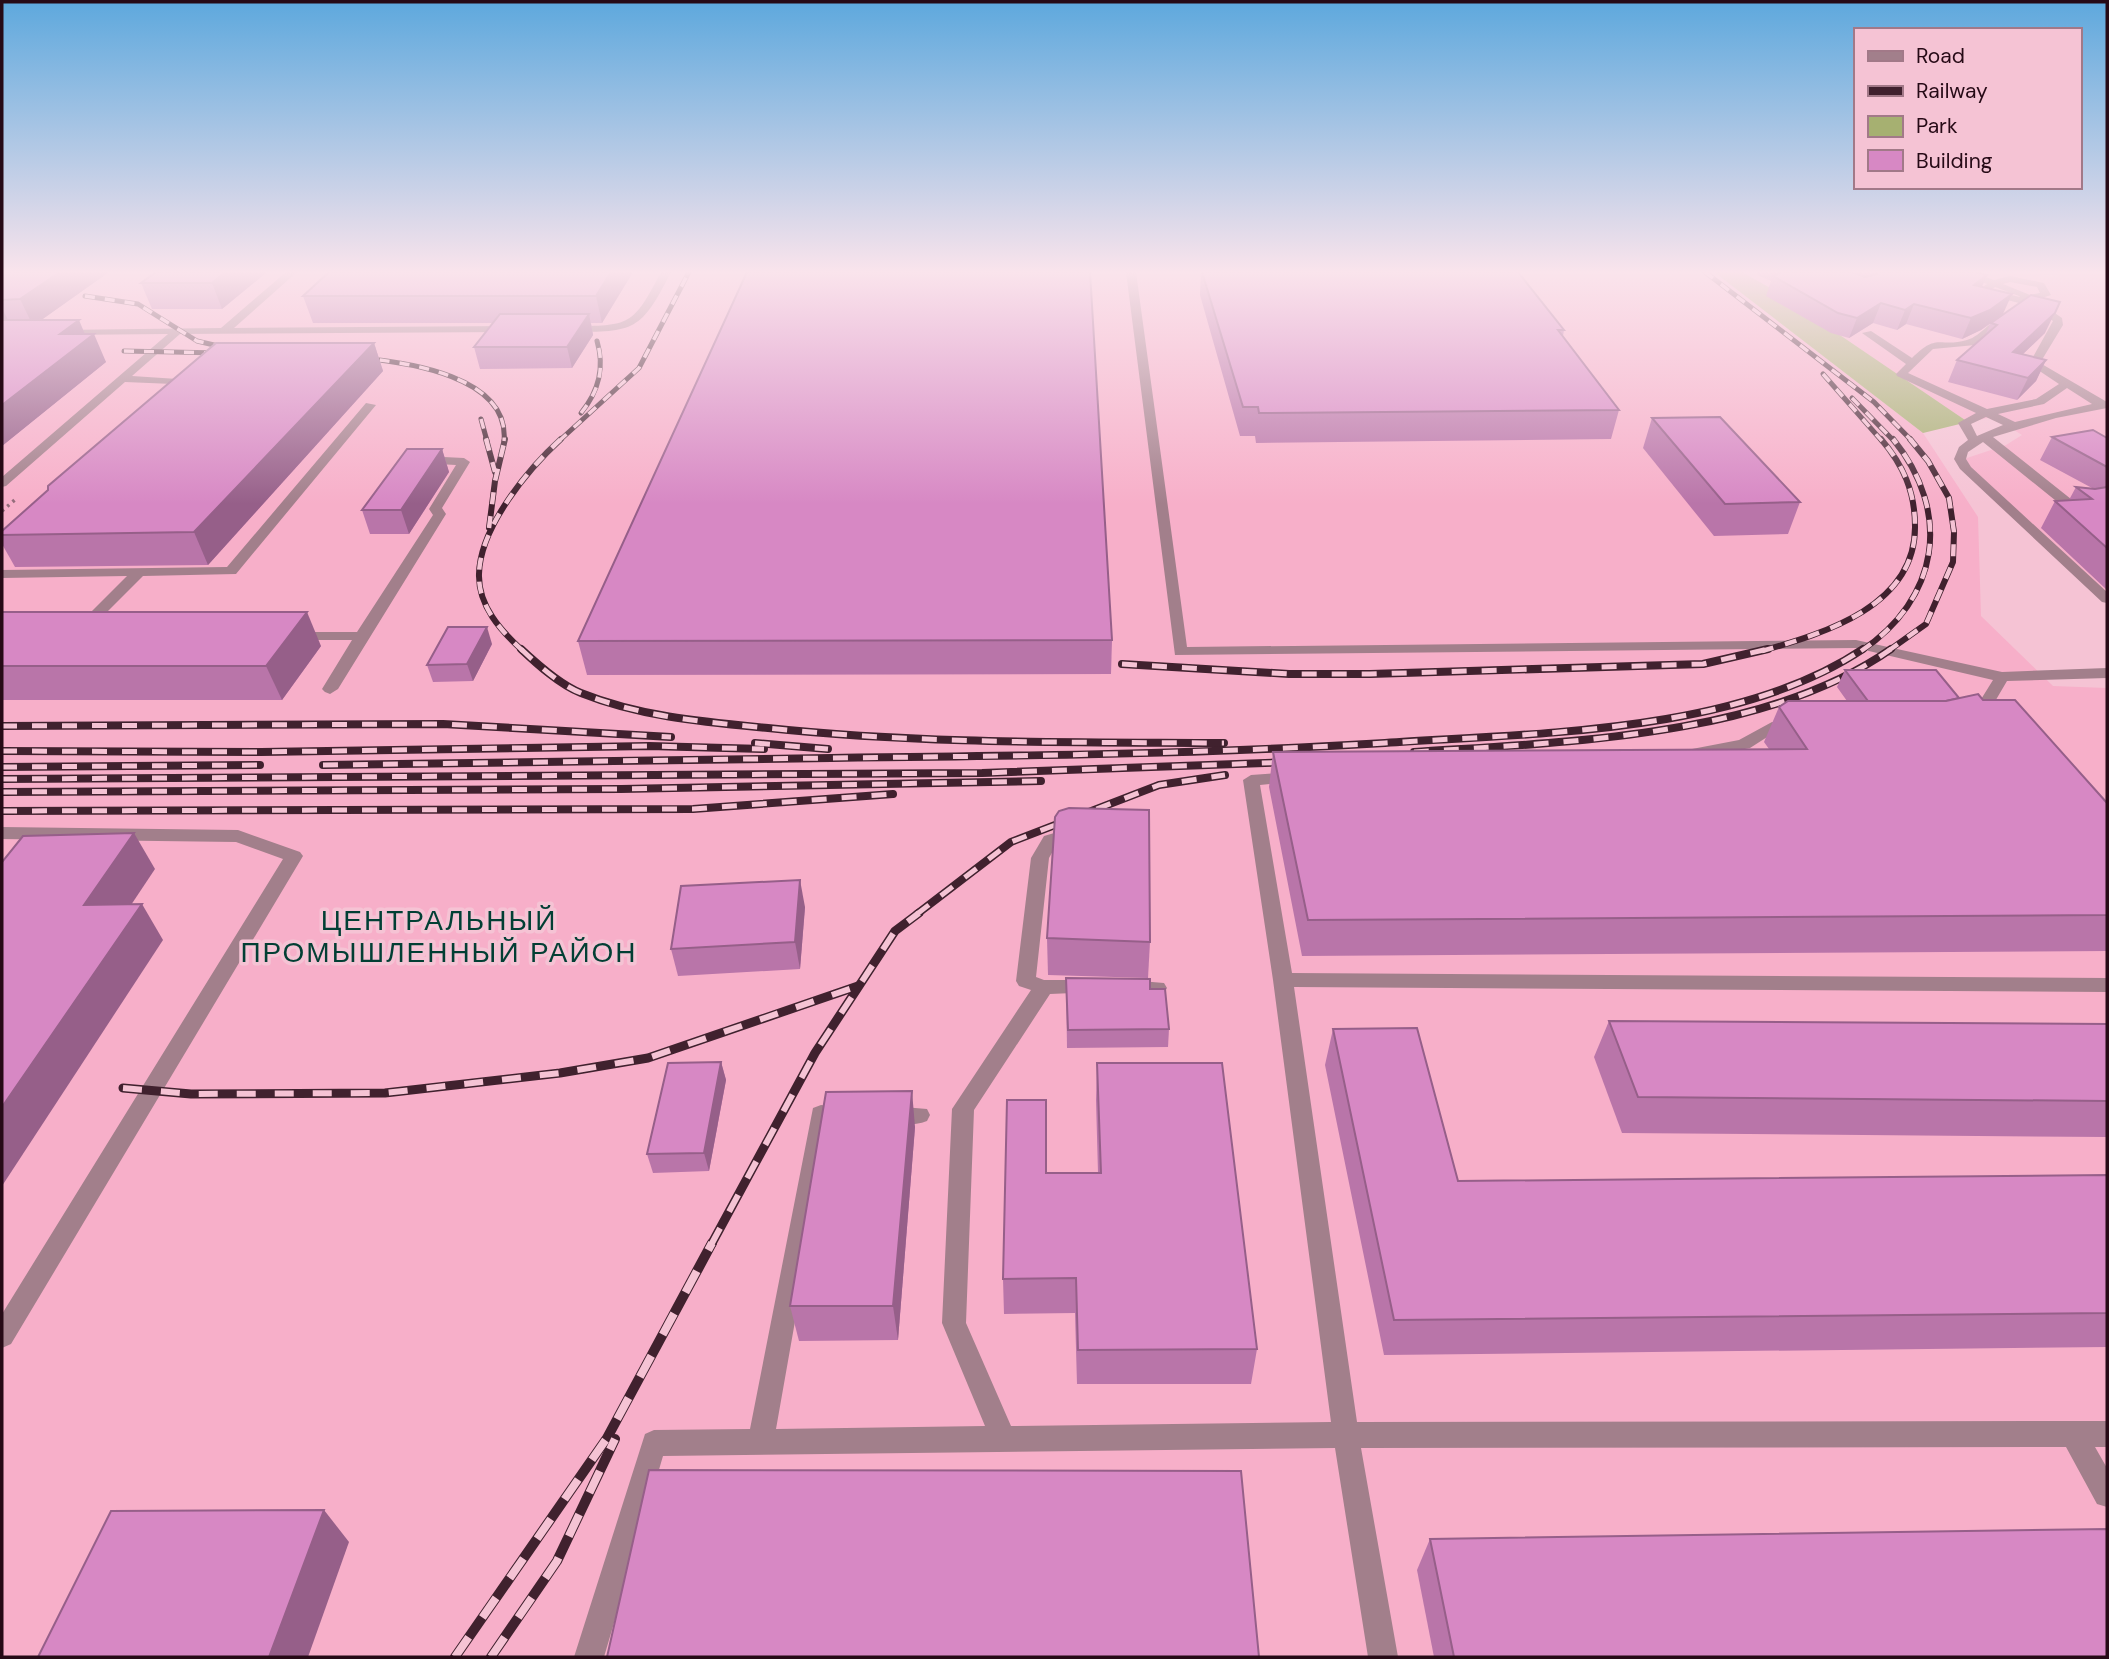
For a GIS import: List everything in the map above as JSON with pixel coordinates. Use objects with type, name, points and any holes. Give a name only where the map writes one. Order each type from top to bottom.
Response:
[{"type":"street","points":[[2,483],[157,349]]},
{"type":"street","points":[[1140,349],[1180,652],[1856,644],[2002,677],[2107,673]]},
{"type":"street","points":[[1892,349],[1912,363]]},
{"type":"street","points":[[1926,349],[1901,374],[2014,426]]},
{"type":"street","points":[[2043,349],[2034,363],[2105,405]]},
{"type":"street","points":[[123,379],[200,383],[190,392]]},
{"type":"street","points":[[2067,383],[2040,402],[1986,413],[1964,423],[1979,439],[2076,510]]},
{"type":"street","points":[[2,574],[231,571],[370,405]]},
{"type":"street","points":[[2105,405],[2014,426],[1979,439],[1963,449],[1960,459],[1966,469],[2107,599]]},
{"type":"street","points":[[330,689],[440,514],[435,509],[464,462],[416,460]]},
{"type":"street","points":[[119,618],[86,618],[140,572]]},
{"type":"street","points":[[289,619],[308,636],[362,636]]},
{"type":"street","points":[[2107,659],[2104,661],[2107,665]]},
{"type":"street","points":[[1960,722],[1981,712],[2002,677]]},
{"type":"street","points":[[1684,754],[1744,744],[1772,727],[1811,727]]},
{"type":"street","points":[[1306,777],[1251,780],[1283,980],[1346,1435],[1383,1657]]},
{"type":"street","points":[[1098,826],[1050,840],[1040,858],[1026,981],[1044,986],[1157,988]]},
{"type":"street","points":[[2,832],[238,836],[294,856],[2,1336]]},
{"type":"street","points":[[24,851],[40,833]]},
{"type":"street","points":[[1283,980],[2107,985]]},
{"type":"street","points":[[1003,1439],[954,1323],[963,1109],[1044,986]]},
{"type":"street","points":[[761,1441],[821,1114],[919,1115]]},
{"type":"street","points":[[2073,1434],[2107,1494]]},
{"type":"street","points":[[589,1657],[654,1443],[1346,1435],[2107,1434]]},
{"type":"shaded area","points":[[2,349],[1815,349],[1923,433],[1978,517],[1981,616],[2053,686],[2107,688],[2107,1657],[2,1657]]},
{"type":"shaded area","points":[[1860,349],[2107,349],[2107,595],[1961,460],[2006,445],[2022,435],[1993,417],[1968,422]]},
{"type":"green space","points":[[1815,349],[1861,349],[1968,422],[1923,433]]},
{"type":"building","points":[[2,349],[74,349],[2,405]]},
{"type":"building","points":[[208,349],[368,349],[194,532],[2,535],[2,531],[48,490],[48,486]]},
{"type":"building","points":[[712,349],[1095,349],[1112,640],[578,641]]},
{"type":"building","points":[[1226,349],[1573,349],[1619,410],[1259,413],[1258,407],[1243,407]]},
{"type":"building","points":[[1969,349],[2016,349],[2013,352],[2046,360],[2028,378],[1957,360]]},
{"type":"building","points":[[1720,417],[1800,502],[1725,504],[1652,418]]},
{"type":"building","points":[[2093,430],[2107,438],[2107,467],[2052,437]]},
{"type":"building","points":[[407,449],[442,449],[401,510],[362,510]]},
{"type":"building","points":[[2076,487],[2107,487],[2107,548],[2055,501],[2092,499]]},
{"type":"building","points":[[2,612],[307,612],[266,666],[2,666]]},
{"type":"building","points":[[448,627],[487,627],[467,664],[427,665]]},
{"type":"building","points":[[1845,670],[1936,670],[1959,698],[1946,701],[1868,701]]},
{"type":"building","points":[[1978,694],[1983,700],[2015,700],[2107,803],[2107,915],[1308,920],[1273,752],[1807,749],[1779,707],[1788,701],[1946,701]]},
{"type":"building","points":[[1069,808],[1149,810],[1150,942],[1047,938],[1055,817],[1059,811]]},
{"type":"building","points":[[134,833],[84,905],[142,904],[2,1107],[2,862],[23,836]]},
{"type":"building","points":[[800,880],[795,942],[671,949],[681,886]]},
{"type":"building","points":[[1066,978],[1150,979],[1150,989],[1165,989],[1169,1029],[1068,1030]]},
{"type":"building","points":[[1609,1021],[2107,1024],[2107,1101],[1638,1097]]},
{"type":"building","points":[[1417,1028],[1458,1181],[2107,1175],[2107,1313],[1394,1320],[1333,1029]]},
{"type":"building","points":[[721,1062],[704,1153],[647,1154],[668,1063]]},
{"type":"building","points":[[1097,1063],[1222,1063],[1257,1349],[1078,1350],[1076,1278],[1003,1279],[1007,1100],[1046,1100],[1046,1173],[1101,1173]]},
{"type":"building","points":[[912,1091],[893,1306],[790,1306],[826,1092]]},
{"type":"building","points":[[649,1470],[1241,1471],[1259,1657],[607,1657]]},
{"type":"building","points":[[324,1510],[269,1657],[38,1657],[111,1511]]},
{"type":"building","points":[[2107,1529],[2107,1657],[1454,1657],[1430,1539]]},
{"type":"railway","points":[[581,413],[599,379],[599,349]]},
{"type":"railway","points":[[559,441],[639,368],[649,349]]},
{"type":"railway","points":[[1806,349],[1874,402],[1912,441]]},
{"type":"railway","points":[[124,351],[220,353]]},
{"type":"railway","points":[[360,358],[427,369],[473,387],[491,401],[501,419],[504,441]]},
{"type":"railway","points":[[1823,374],[1882,441]]},
{"type":"railway","points":[[1852,398],[1894,441]]},
{"type":"railway","points":[[481,419],[487,441]]},
{"type":"railway","points":[[486,439],[495,472]]},
{"type":"railway","points":[[489,528],[495,481],[505,439]]},
{"type":"railway","points":[[1762,651],[1838,625],[1884,596],[1900,577],[1911,554],[1915,526],[1913,501],[1896,459],[1881,439]]},
{"type":"railway","points":[[1861,651],[1887,630],[1907,606],[1921,581],[1929,553],[1930,525],[1924,496],[1912,467],[1893,439]]},
{"type":"railway","points":[[1890,650],[1926,624],[1953,562],[1954,532],[1949,498],[1928,461],[1910,439]]},
{"type":"railway","points":[[521,649],[492,617],[482,597],[479,574],[481,556],[508,500],[534,466],[559,441]]},
{"type":"railway","points":[[521,649],[557,680],[581,693],[627,708],[697,721],[939,740],[1224,743]]},
{"type":"railway","points":[[1122,664],[1289,674],[1370,674],[1703,664],[1768,649]]},
{"type":"railway","points":[[323,765],[1178,752],[1505,736],[1632,724],[1695,713],[1756,698],[1812,677],[1863,649]]},
{"type":"railway","points":[[1414,752],[1597,738],[1724,718],[1784,701],[1840,679],[1890,650]]},
{"type":"railway","points":[[2,726],[443,724],[671,737]]},
{"type":"railway","points":[[755,743],[828,749]]},
{"type":"railway","points":[[2,751],[261,752],[649,746],[764,749]]},
{"type":"railway","points":[[2,779],[982,773],[1292,762]]},
{"type":"railway","points":[[2,767],[260,765]]},
{"type":"railway","points":[[917,914],[1011,842],[1159,785],[1225,775]]},
{"type":"railway","points":[[2,792],[621,789],[1041,781]]},
{"type":"railway","points":[[2,811],[693,809],[893,794]]},
{"type":"railway","points":[[711,1245],[815,1053],[895,931],[919,913]]},
{"type":"railway","points":[[123,1088],[191,1094],[385,1093],[560,1073],[648,1058],[858,986]]},
{"type":"railway","points":[[455,1657],[607,1438],[712,1243]]},
{"type":"railway","points":[[491,1657],[557,1561],[615,1439]]},
{"type":"district","name":"ЦЕНТРАЛЬНЫЙ ПРОМЫШЛЕННЫЙ РАЙОН","points":[[439,936]]}]
